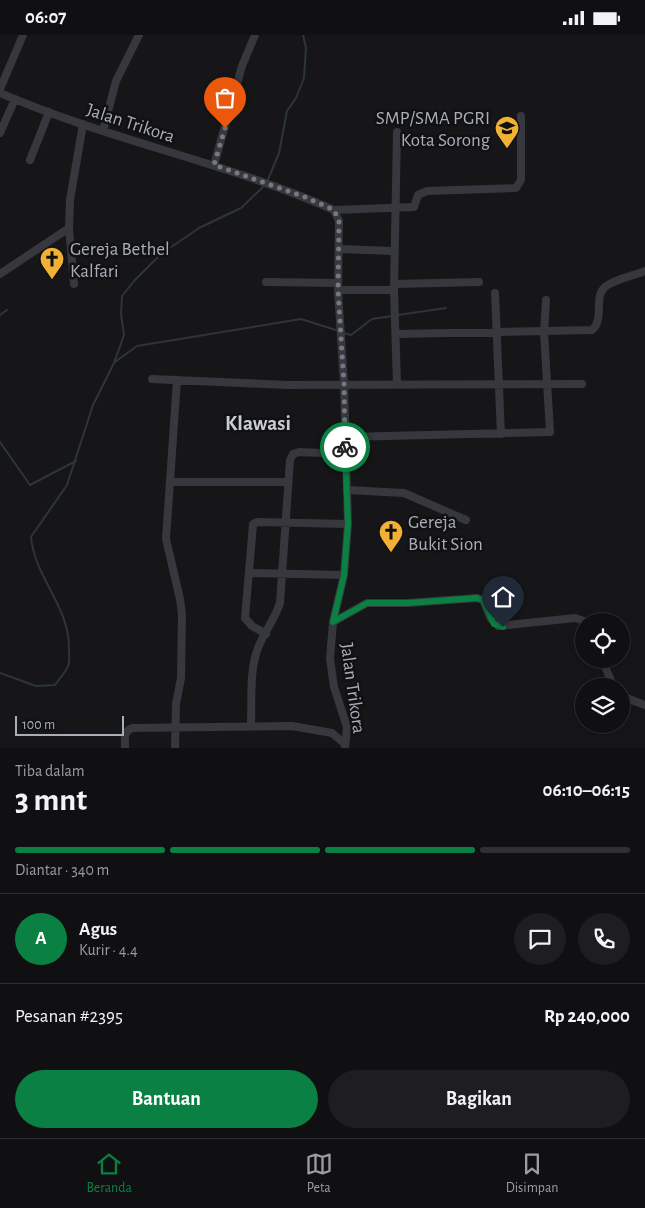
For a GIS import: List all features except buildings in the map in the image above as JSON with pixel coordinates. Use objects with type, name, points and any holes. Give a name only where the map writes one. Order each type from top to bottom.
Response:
[{"type":"street","points":[[0,91],[23,35]]},
{"type":"street","points":[[103,131],[116,81],[139,35]]},
{"type":"street","points":[[214,165],[242,66],[254,35]]},
{"type":"street","name":"Jalan Trikora","points":[[0,91],[49,112],[103,131],[214,165],[334,210],[339,221],[339,321],[344,384],[348,524],[344,575],[333,622],[330,659],[334,687],[345,719],[345,746]]},
{"type":"street","points":[[0,133],[15,99]]},
{"type":"street","points":[[30,160],[49,112]]},
{"type":"street","points":[[334,210],[414,207],[418,195],[427,191],[516,188],[521,180],[521,116]]},
{"type":"street","points":[[74,284],[69,229],[71,187],[83,124]]},
{"type":"street","points":[[397,132],[394,209],[397,384]]},
{"type":"street","points":[[0,274],[69,229]]},
{"type":"street","points":[[338,249],[394,251]]},
{"type":"street","points":[[396,335],[592,331],[597,326],[600,318],[601,293],[604,288],[614,282],[645,271]]},
{"type":"street","points":[[266,282],[338,287],[394,287],[479,282]]},
{"type":"street","points":[[494,293],[501,434]]},
{"type":"street","points":[[345,437],[550,432],[544,332],[546,300]]},
{"type":"street","points":[[152,379],[177,382],[239,384],[498,386],[582,384]]},
{"type":"street","points":[[175,748],[176,704],[181,679],[182,614],[166,539],[177,382]]},
{"type":"street","points":[[251,725],[255,659],[258,648],[280,603],[284,573],[285,524],[290,460],[293,454],[299,452],[345,453]]},
{"type":"street","points":[[170,482],[288,482]]},
{"type":"street","points":[[347,490],[404,493],[466,520]]},
{"type":"street","points":[[266,634],[252,626],[245,618],[253,524],[257,522],[348,524]]},
{"type":"street","points":[[249,573],[344,575]]},
{"type":"street","points":[[333,622],[367,603],[408,603],[477,598],[483,600],[491,619],[498,626],[575,618]]},
{"type":"street","points":[[630,699],[645,705]]},
{"type":"street","points":[[125,748],[125,735],[132,728],[251,725],[292,726],[332,733],[345,746]]},
{"type":"waterway","points":[[267,182],[279,153],[287,111],[296,98],[304,78],[306,48],[303,35]]},
{"type":"waterway","points":[[0,673],[36,686],[55,685],[69,664],[68,634],[64,620],[39,566],[31,537],[67,485],[93,405],[114,363],[124,335],[121,314],[122,296],[161,254],[199,228],[241,208],[264,186]]},
{"type":"waterway","points":[[398,315],[446,308]]},
{"type":"waterway","points":[[0,315],[7,310]]},
{"type":"waterway","points":[[343,333],[351,335],[372,319],[392,316]]},
{"type":"waterway","points":[[115,362],[137,346],[301,319],[339,331]]},
{"type":"waterway","points":[[0,442],[30,485],[76,461]]},
{"type":"way so far","points":[[225,128],[214,165],[305,197],[334,210],[339,221],[338,290],[344,384],[345,447]]},
{"type":"place","name":"SMP/SMA PGRI Kota Sorong","points":[[507,149]]},
{"type":"place","name":"Gereja Bethel Kalfari","points":[[52,280]]},
{"type":"place","name":"Gereja Bukit Sion","points":[[391,553]]},
{"type":"district","name":"Klawasi","points":[[258,423]]},
{"type":"route","points":[[345,447],[348,524],[344,575],[333,622],[367,603],[408,603],[477,598],[483,600],[494,624],[503,627]]}]
